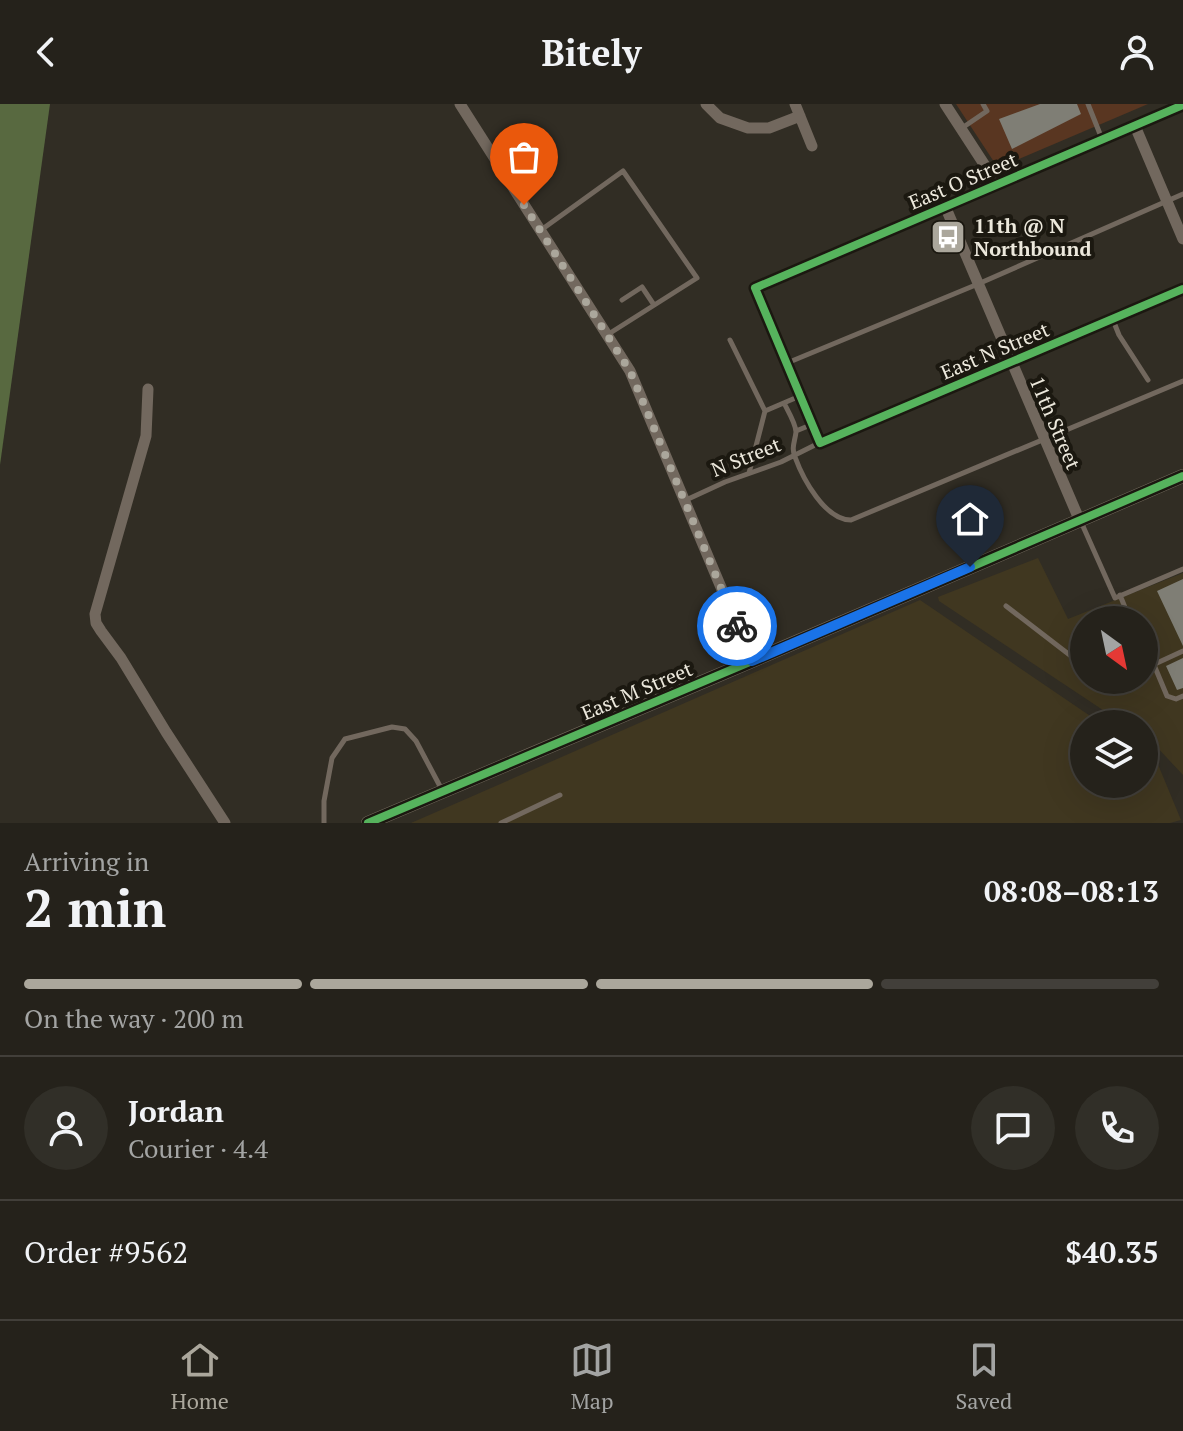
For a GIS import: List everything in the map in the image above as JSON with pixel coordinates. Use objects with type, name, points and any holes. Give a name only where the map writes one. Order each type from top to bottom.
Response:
[{"type":"street","points":[[460,104],[630,371],[752,661]]},
{"type":"street","points":[[706,104],[720,118],[748,128],[769,128],[800,116]]},
{"type":"street","points":[[795,104],[812,146]]},
{"type":"street","points":[[945,104],[997,184]]},
{"type":"street","name":"East O Street","points":[[787,363],[755,288],[1183,105]]},
{"type":"street","points":[[1135,126],[1183,239]]},
{"type":"street","name":"11th Street","points":[[945,206],[1079,519]]},
{"type":"street","name":"East N Street","points":[[820,443],[1183,289]]},
{"type":"street","points":[[787,363],[820,443]]},
{"type":"street","points":[[148,389],[146,436],[95,614],[96,623],[225,823]]},
{"type":"street","name":"East M Street","points":[[374,822],[1183,476]]},
{"type":"lane","points":[[961,129],[987,111],[983,104]]},
{"type":"lane","points":[[1088,104],[1102,140]]},
{"type":"lane","points":[[540,230],[623,171],[697,278],[607,335]]},
{"type":"lane","points":[[787,363],[1183,194]]},
{"type":"lane","points":[[622,300],[642,287],[654,305]]},
{"type":"lane","points":[[1112,319],[1148,380]]},
{"type":"lane","points":[[730,340],[765,411],[749,473]]},
{"type":"lane","points":[[784,403],[796,431],[793,455],[814,493],[838,518],[851,520],[1183,381]]},
{"type":"lane","points":[[765,411],[801,396]]},
{"type":"lane","points":[[796,431],[813,424]]},
{"type":"lane","name":"N Street","points":[[684,501],[820,443]]},
{"type":"lane","points":[[1079,519],[1115,598],[1183,569]]},
{"type":"lane","points":[[1120,595],[1124,606]]},
{"type":"lane","points":[[1006,606],[1070,655]]},
{"type":"lane","points":[[1158,662],[1183,651]]},
{"type":"lane","points":[[1158,675],[1167,696],[1176,699],[1183,696]]},
{"type":"lane","points":[[324,823],[324,801],[332,758],[345,739],[392,727],[405,729],[416,741],[443,791]]},
{"type":"lane","points":[[501,823],[560,795]]},
{"type":"shaded area","points":[[0,104],[50,104],[0,465]]},
{"type":"shaded area","points":[[956,104],[1148,104],[998,168]]},
{"type":"shaded area","points":[[1038,558],[1070,618],[1070,688],[939,601],[938,597]]},
{"type":"shaded area","points":[[1183,573],[1183,775],[1158,748],[1158,710],[1103,710],[1079,694],[1158,694],[1158,606],[1100,606]]},
{"type":"shaded area","points":[[920,600],[1081,710],[1070,710],[1070,798],[1158,798],[1158,764],[1181,820],[1170,823],[411,823]]},
{"type":"building","points":[[1040,104],[1077,104],[1081,114],[1012,149],[999,119]]},
{"type":"building","points":[[1183,579],[1183,646],[1157,591]]},
{"type":"building","points":[[1183,658],[1183,688],[1177,690],[1166,666]]},
{"type":"cycle path","points":[[1183,105],[755,288],[820,443],[1183,289]]},
{"type":"cycle path","points":[[368,823],[1183,476]]},
{"type":"way so far","points":[[524,205],[630,371],[737,626]]},
{"type":"place","name":"11th @ N Northbound","points":[[948,237]]},
{"type":"route","points":[[737,626],[752,661],[970,567]]}]
